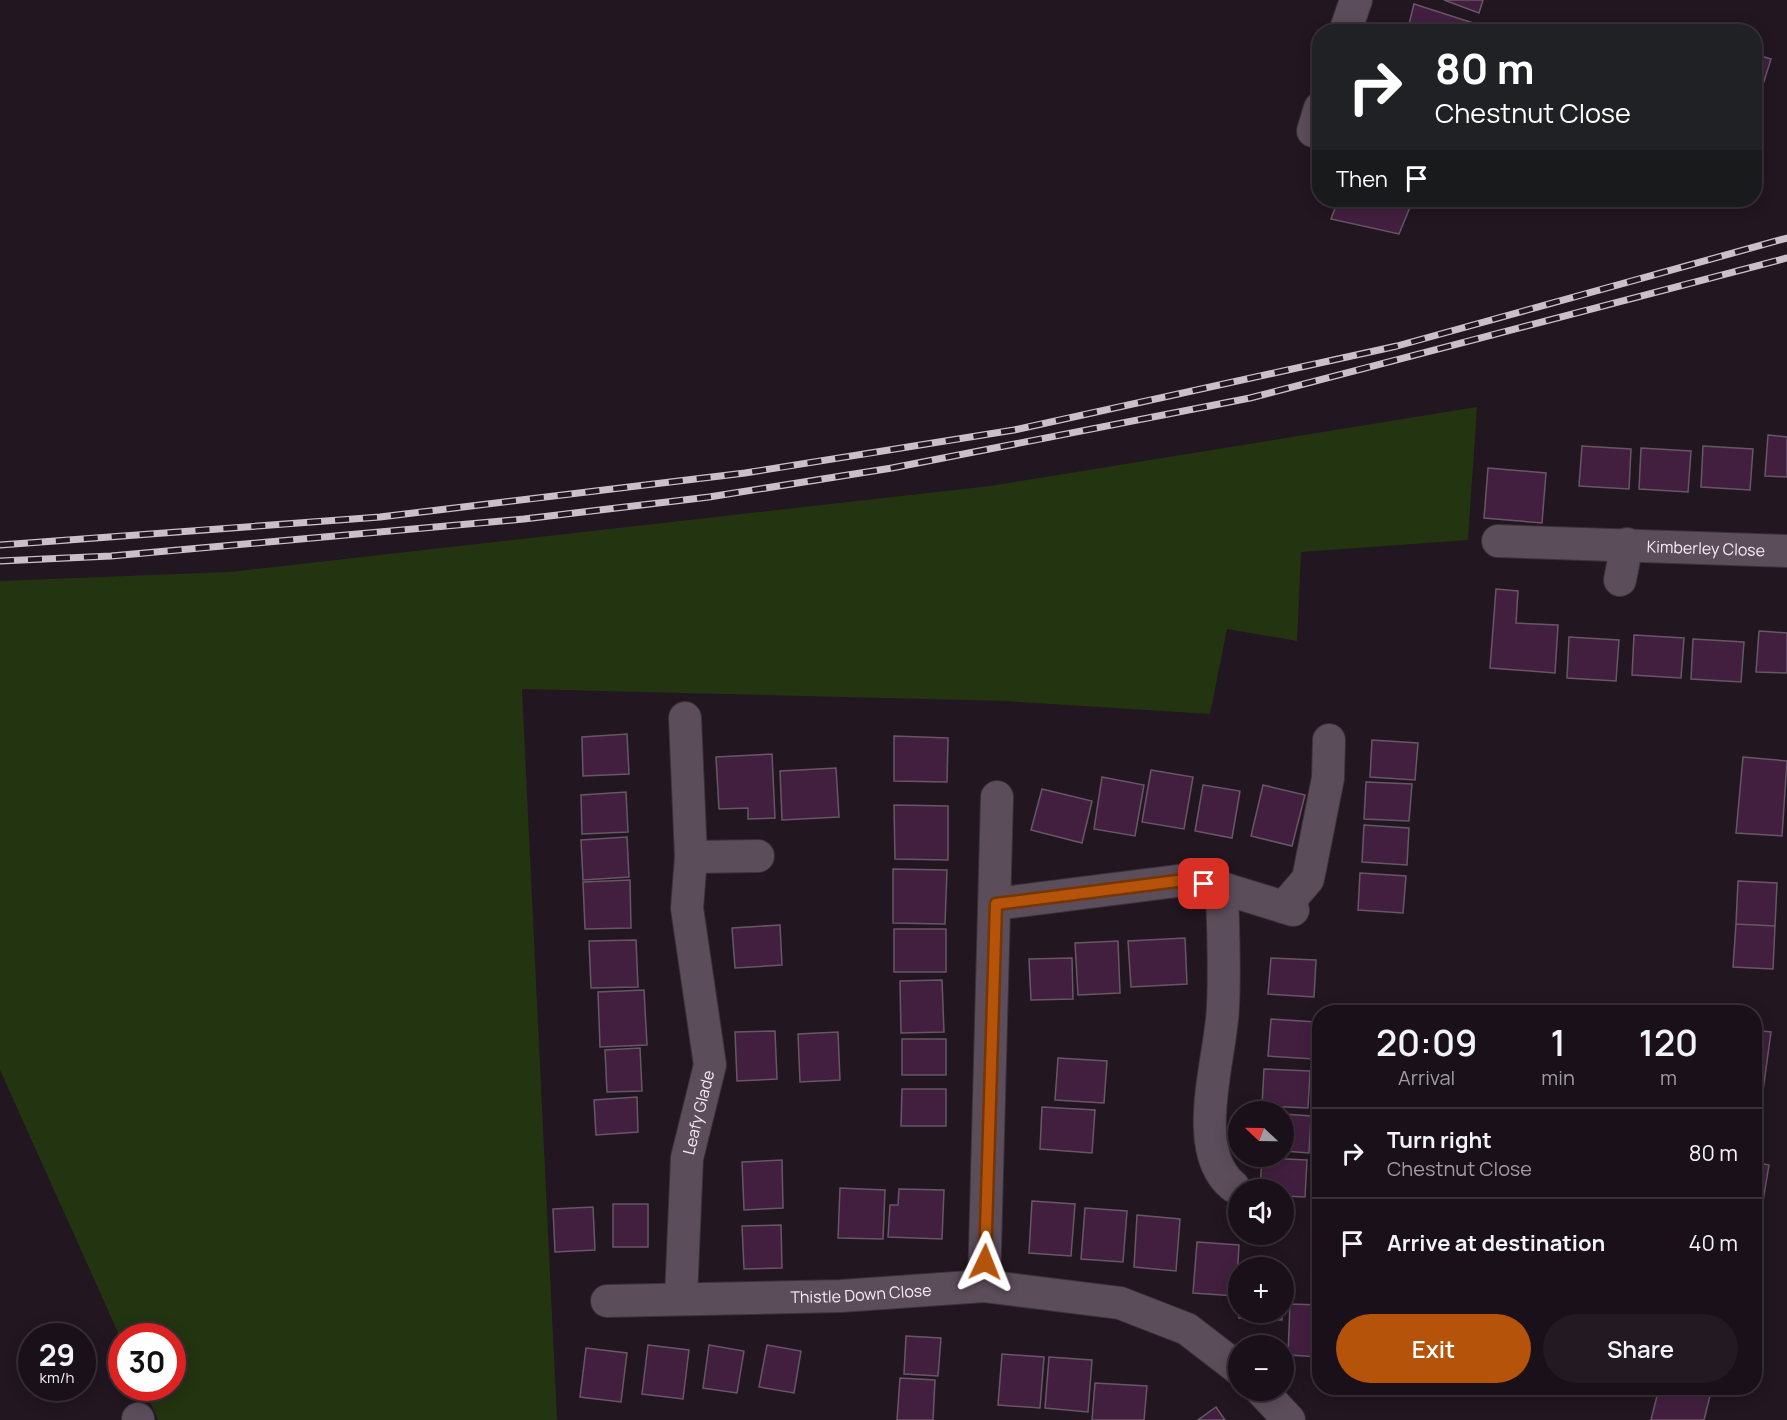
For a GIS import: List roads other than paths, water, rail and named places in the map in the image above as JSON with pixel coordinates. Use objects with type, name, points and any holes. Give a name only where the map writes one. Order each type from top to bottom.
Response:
[{"type":"street","points":[[1348,24],[1356,0]]},
{"type":"street","name":"Kimberley Close","points":[[1498,541],[1787,551]]},
{"type":"street","name":"Kimberley Close","points":[[1620,580],[1627,544]]},
{"type":"street","name":"Leafy Glade","points":[[681,1298],[687,1158],[710,1065],[687,908],[691,857],[685,718]]},
{"type":"street","points":[[996,904],[1185,880],[1222,888],[1289,908],[1308,879],[1328,777],[1329,740]]},
{"type":"street","points":[[984,1286],[996,904],[997,797]]},
{"type":"street","points":[[691,857],[758,856]]},
{"type":"street","points":[[1222,888],[1223,1009],[1210,1090],[1212,1142],[1220,1176],[1228,1182]]},
{"type":"street","name":"Thistle Down Close","points":[[607,1301],[841,1296],[984,1286],[1120,1303],[1187,1329],[1228,1360]]},
{"type":"street","points":[[1271,1401],[1289,1420]]},
{"type":"railway","points":[[0,545],[380,517],[745,473],[1014,430],[1397,346],[1787,238]]},
{"type":"railway","points":[[0,561],[111,556],[524,519],[709,497],[892,468],[1250,398],[1787,258]]}]
